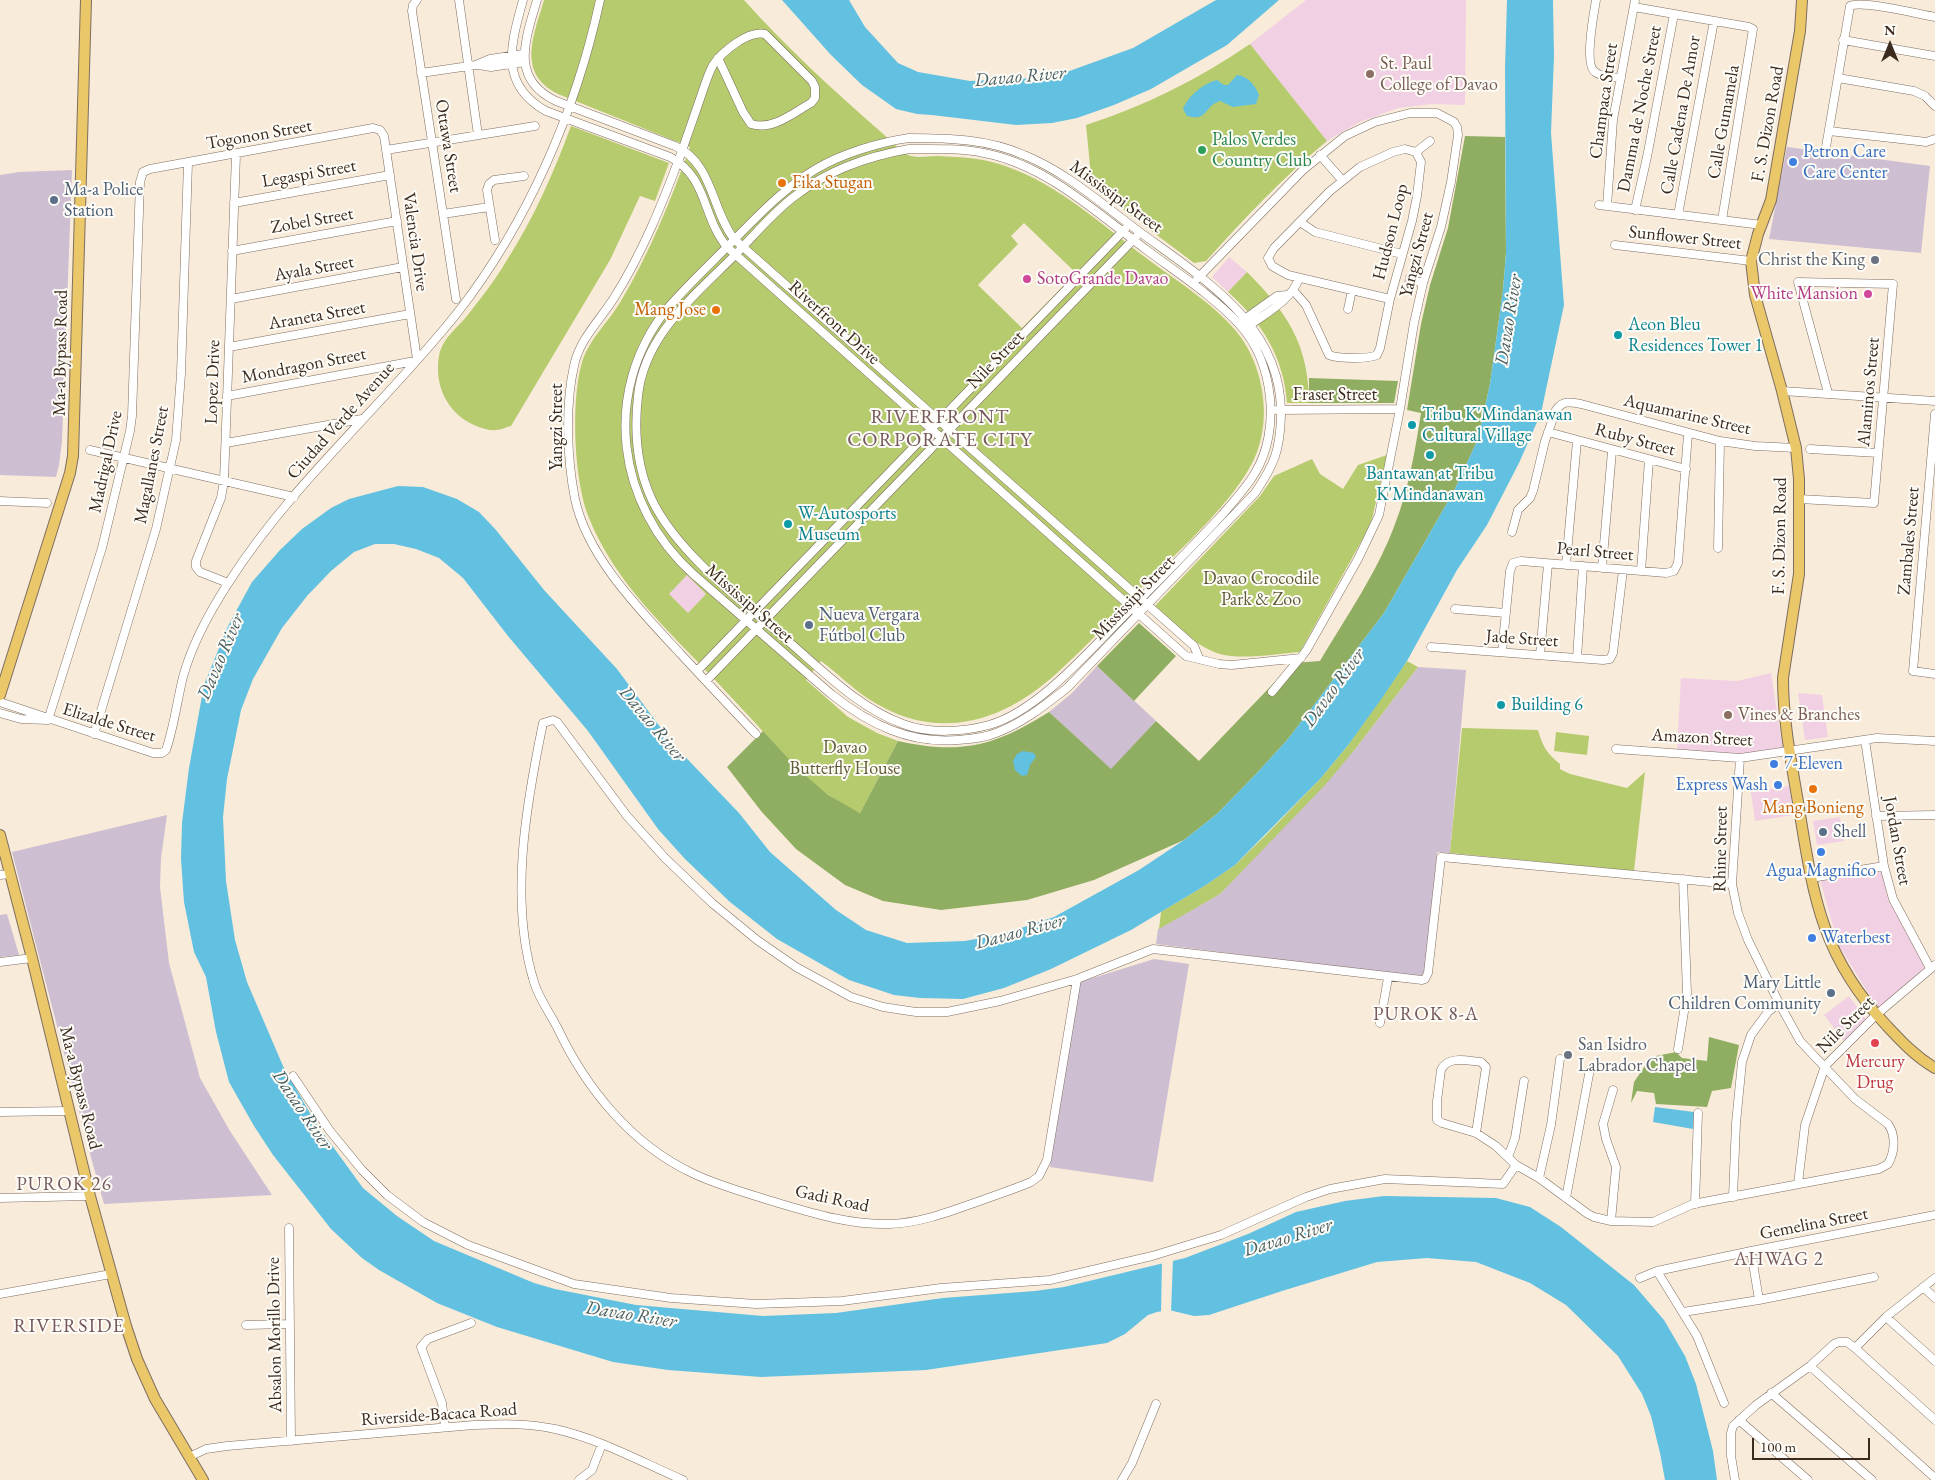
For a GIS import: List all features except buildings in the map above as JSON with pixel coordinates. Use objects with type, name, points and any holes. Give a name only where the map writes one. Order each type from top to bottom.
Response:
[{"type":"main road","name":"Ma-a Bypass Road","points":[[0,695],[74,456],[86,0]]},
{"type":"main road","name":"F. S. Dizon Road","points":[[1802,0],[1800,31],[1772,200],[1754,246],[1751,261],[1755,295],[1796,448],[1799,499],[1798,585],[1783,678],[1789,751],[1817,908],[1833,951],[1859,994],[1876,1015],[1907,1048],[1935,1068]]},
{"type":"main road","name":"Ma-a Bypass Road","points":[[0,835],[5,874],[32,958],[90,1196],[137,1359],[155,1400],[203,1480]]},
{"type":"street","name":"Ottawa Street","points":[[417,0],[412,11],[456,299]]},
{"type":"street","points":[[459,0],[472,66],[478,135]]},
{"type":"street","name":"Riverfront Drive","points":[[523,0],[513,37],[511,60],[516,79],[524,95],[540,108],[678,161],[684,165],[694,176],[715,231],[735,255],[1186,656],[1218,664],[1232,665],[1301,658]]},
{"type":"street","points":[[422,73],[472,66],[490,59],[511,60],[524,58],[526,38],[537,0]]},
{"type":"street","name":"Ciudad Verde Avenue","points":[[162,753],[167,748],[188,659],[228,583],[272,522],[459,310],[498,255],[542,172],[565,118],[588,50],[600,0]]},
{"type":"street","points":[[1596,0],[1590,65],[1594,72],[1598,74],[1621,78]]},
{"type":"street","points":[[1634,4],[1714,21]]},
{"type":"street","name":"Champaca Street","points":[[1634,4],[1612,134],[1603,206],[1635,210]]},
{"type":"street","points":[[1826,148],[1848,8],[1852,4],[1881,4],[1935,17]]},
{"type":"street","name":"Damma de Noche Street","points":[[1635,210],[1674,14]]},
{"type":"street","name":"Calle Gumamela","points":[[1714,21],[1753,29],[1722,220]]},
{"type":"street","name":"Calle Cadena De Amor","points":[[1678,215],[1714,21]]},
{"type":"street","name":"Yangzi Street","points":[[718,58],[739,105],[751,124],[756,126],[772,124],[811,103],[815,98],[815,87],[812,81],[765,34],[756,34],[740,41],[718,58],[709,73],[659,210],[614,299],[579,350],[574,364],[570,398],[569,439],[576,501],[594,546],[623,591],[756,734]]},
{"type":"street","points":[[1843,40],[1935,56]]},
{"type":"street","name":"Riverfront Drive","points":[[524,58],[527,72],[536,87],[547,97],[682,149],[694,159],[702,171],[724,225],[734,239],[1194,646],[1199,658]]},
{"type":"street","points":[[1838,78],[1914,91],[1925,96],[1935,106]]},
{"type":"street","name":"Yangzi Street","points":[[1192,284],[1320,155],[1359,129],[1394,117],[1428,112],[1443,114],[1454,122],[1458,135],[1451,182],[1441,227],[1423,283],[1414,323],[1383,500],[1374,529],[1301,658],[1272,692]]},
{"type":"street","points":[[386,150],[535,126]]},
{"type":"street","name":"Togonon Street","points":[[143,172],[373,128],[380,130]]},
{"type":"street","name":"Valencia Drive","points":[[380,130],[384,136],[416,360]]},
{"type":"street","points":[[1829,130],[1918,142],[1935,139]]},
{"type":"street","name":"Mississipi Street","points":[[1062,176],[1024,154],[988,143],[934,138],[889,141],[816,169],[789,189],[734,239],[678,296],[652,328],[640,352],[628,394],[628,451],[632,479],[649,520],[673,555],[853,712],[900,734],[920,739],[948,741],[972,739],[994,734],[1038,711],[1067,688],[1255,493],[1270,472],[1277,453],[1281,410],[1277,379],[1260,337],[1245,324],[1192,284],[1056,184],[1021,164],[985,153],[967,150],[909,149],[892,152],[820,179],[794,196],[684,305],[659,336],[649,354],[638,394],[638,456],[642,474],[659,514],[683,546],[764,621],[863,704],[887,718],[907,726],[928,730],[970,728],[992,724],[1031,702],[1060,680],[1190,550],[1245,488],[1256,472],[1265,451],[1270,432],[1270,410],[1264,368],[1245,324],[1200,276],[1062,176]]},
{"type":"street","points":[[1390,299],[1299,278],[1276,269],[1265,258],[1342,180],[1360,167],[1393,152],[1405,150],[1416,152],[1430,141]]},
{"type":"street","name":"Hudson Loop","points":[[1290,292],[1306,305],[1327,353],[1336,357],[1369,357],[1377,355],[1396,276],[1412,221],[1421,172],[1421,162],[1416,152]]},
{"type":"street","name":"Lopez Drive","points":[[228,583],[200,572],[196,566],[221,498],[224,481],[236,155]]},
{"type":"street","points":[[1320,155],[1342,180]]},
{"type":"street","name":"Magallanes Street","points":[[94,734],[156,529],[170,468],[179,415],[188,163]]},
{"type":"street","name":"Madrigal Drive","points":[[48,720],[102,548],[124,458],[132,416],[140,182],[143,172]]},
{"type":"street","name":"Legaspi Street","points":[[234,203],[390,175]]},
{"type":"street","points":[[495,240],[487,190],[489,184],[494,180],[524,176]]},
{"type":"street","points":[[1056,184],[1062,176]]},
{"type":"street","points":[[443,214],[490,207]]},
{"type":"street","points":[[1635,210],[1762,225]]},
{"type":"street","name":"Zobel Street","points":[[232,251],[397,221]]},
{"type":"street","points":[[1300,222],[1315,232],[1402,254]]},
{"type":"street","name":"Nile Street","points":[[696,671],[1129,224]]},
{"type":"street","name":"Nile Street","points":[[706,681],[1140,232]]},
{"type":"street","name":"Sunflower Street","points":[[1615,245],[1751,261]]},
{"type":"street","name":"Ayala Street","points":[[231,299],[404,268]]},
{"type":"street","points":[[1396,276],[1423,283]]},
{"type":"street","points":[[1245,324],[1278,296],[1290,292],[1299,278]]},
{"type":"street","name":"Alaminos Street","points":[[1799,499],[1874,503],[1893,284],[1798,282],[1828,394]]},
{"type":"street","points":[[1348,309],[1352,290]]},
{"type":"street","name":"Araneta Street","points":[[229,347],[410,314]]},
{"type":"street","name":"Mondragon Street","points":[[228,396],[416,360]]},
{"type":"street","points":[[1782,391],[1935,402]]},
{"type":"street","name":"Aquamarine Street","points":[[1548,432],[1558,406],[1566,402],[1572,402],[1720,442],[1796,448]]},
{"type":"street","name":"Fraser Street","points":[[1270,410],[1400,409]]},
{"type":"street","name":"Zambales Street","points":[[1935,414],[1913,671],[1935,674]]},
{"type":"street","points":[[226,443],[362,419]]},
{"type":"street","points":[[1512,532],[1518,510],[1530,498],[1548,432]]},
{"type":"street","name":"Ruby Street","points":[[1548,432],[1612,451],[1686,469]]},
{"type":"street","points":[[1686,469],[1688,434]]},
{"type":"street","points":[[1566,565],[1577,441]]},
{"type":"street","points":[[1718,548],[1720,442]]},
{"type":"street","points":[[1810,449],[1878,453]]},
{"type":"street","points":[[90,450],[294,497]]},
{"type":"street","points":[[1602,568],[1612,451]]},
{"type":"street","points":[[1642,571],[1649,460]]},
{"type":"street","name":"Pearl Street","points":[[1506,613],[1510,571],[1513,563],[1521,561],[1666,573],[1674,571],[1678,562],[1686,469]]},
{"type":"street","points":[[0,501],[46,503]]},
{"type":"street","points":[[673,555],[683,546]]},
{"type":"street","points":[[1540,655],[1548,564]]},
{"type":"street","points":[[1577,658],[1583,566]]},
{"type":"street","name":"Jade Street","points":[[1431,647],[1610,659],[1613,653],[1623,570]]},
{"type":"street","points":[[1455,609],[1506,613],[1502,652]]},
{"type":"street","name":"Elizalde Street","points":[[0,702],[43,716],[48,720],[153,753],[162,753]]},
{"type":"street","name":"Elizalde Street","points":[[0,713],[21,719],[48,720]]},
{"type":"street","name":"Gadi Road","points":[[552,720],[557,722],[616,802],[645,837],[712,903],[757,940],[796,967],[851,997],[883,1007],[916,1012],[947,1012],[1000,1001],[1077,979],[1047,1160],[1039,1176],[1021,1186],[938,1216],[891,1224],[869,1224],[821,1215],[692,1173],[666,1159],[643,1142],[603,1101],[577,1065],[550,1012],[538,995],[528,954],[522,911],[522,880],[531,784],[543,723],[552,720]]},
{"type":"street","name":"Amazon Street","points":[[1616,749],[1740,758],[1865,740],[1888,738],[1935,741]]},
{"type":"street","name":"Jordan Street","points":[[1865,740],[1884,866],[1893,899],[1933,966]]},
{"type":"street","name":"Rhine Street","points":[[1476,1133],[1486,1067],[1481,1062],[1451,1060],[1441,1070],[1436,1101],[1437,1120],[1476,1133],[1496,1146],[1516,1165],[1539,1178],[1594,1217],[1612,1221],[1652,1222],[1684,1206],[1879,1169],[1888,1164],[1893,1151],[1893,1134],[1888,1124],[1855,1098],[1800,1041],[1779,1004],[1748,940],[1738,913],[1732,884],[1740,758]]},
{"type":"street","points":[[1876,816],[1935,815]]},
{"type":"street","points":[[1077,979],[1147,951],[1159,949],[1418,981],[1427,976],[1441,857],[1732,884]]},
{"type":"street","points":[[1811,878],[1884,866]]},
{"type":"street","points":[[1678,1049],[1687,993],[1683,879]]},
{"type":"street","points":[[0,962],[32,958]]},
{"type":"street","name":"Nile Street","points":[[1798,1184],[1805,1125],[1825,1066],[1876,1015],[1933,966]]},
{"type":"street","points":[[1380,1023],[1388,978]]},
{"type":"street","points":[[1733,1197],[1736,1123],[1742,1062],[1751,1035],[1768,1012],[1779,1004]]},
{"type":"street","points":[[1539,1178],[1550,1125],[1560,1059]]},
{"type":"street","points":[[1566,1198],[1590,1070]]},
{"type":"street","points":[[293,1076],[330,1131],[362,1170],[387,1195],[422,1222],[468,1245],[574,1284],[672,1298],[756,1304],[842,1301],[942,1288],[1050,1280],[1152,1256],[1221,1235],[1306,1197],[1330,1189],[1385,1179],[1503,1184],[1516,1165]]},
{"type":"street","points":[[1508,1157],[1515,1138],[1524,1081]]},
{"type":"street","points":[[1612,1221],[1616,1167],[1603,1124],[1613,1090]]},
{"type":"street","points":[[0,1112],[69,1111]]},
{"type":"street","points":[[1695,1204],[1698,1113]]},
{"type":"street","points":[[0,1198],[90,1196]]},
{"type":"street","name":"Gemelina Street","points":[[1640,1278],[1657,1272],[1751,1251],[1935,1215]]},
{"type":"street","name":"Absalon Morillo Drive","points":[[289,1228],[291,1441]]},
{"type":"street","points":[[1751,1251],[1759,1300]]},
{"type":"street","points":[[1657,1272],[1697,1336],[1724,1403]]},
{"type":"street","points":[[0,1294],[111,1274]]},
{"type":"street","points":[[1683,1312],[1759,1300],[1874,1277]]},
{"type":"street","points":[[1855,1348],[1886,1317],[1935,1278]]},
{"type":"street","points":[[1923,1287],[1935,1298]]},
{"type":"street","points":[[1886,1317],[1935,1361]]},
{"type":"street","points":[[445,1428],[442,1403],[422,1347],[428,1339],[471,1323]]},
{"type":"street","points":[[246,1325],[290,1324]]},
{"type":"street","points":[[1736,1479],[1731,1456],[1731,1433],[1733,1426],[1771,1393],[1810,1366],[1830,1347],[1839,1342],[1847,1342],[1855,1348],[1935,1420]]},
{"type":"street","points":[[1810,1366],[1935,1478]]},
{"type":"street","points":[[1771,1393],[1872,1480]]},
{"type":"street","points":[[1122,1480],[1132,1463],[1156,1404]]},
{"type":"street","points":[[1739,1420],[1808,1480]]},
{"type":"street","name":"Riverside-Bacaca Road","points":[[189,1457],[198,1452],[216,1447],[445,1428],[507,1424],[533,1425],[575,1434],[602,1444],[670,1478],[683,1480]]},
{"type":"street","points":[[579,1480],[592,1470],[602,1444]]},
{"type":"shaded area","name":"St. Paul College of Davao","points":[[1306,0],[1466,0],[1465,105],[1432,104],[1398,108],[1360,122],[1327,141],[1250,44]]},
{"type":"shaded area","points":[[1787,147],[1930,166],[1921,253],[1769,239]]},
{"type":"shaded area","points":[[72,170],[62,441],[59,465],[56,477],[0,475],[0,175],[19,172]]},
{"type":"shaded area","points":[[1229,257],[1247,272],[1228,292],[1212,277]]},
{"type":"shaded area","points":[[687,575],[706,594],[688,613],[668,594]]},
{"type":"shaded area","points":[[1097,666],[1156,721],[1111,770],[1049,712],[1072,693]]},
{"type":"shaded area","points":[[1418,667],[1466,670],[1450,853],[1437,852],[1423,976],[1417,977],[1156,944],[1158,929],[1220,894],[1356,748]]},
{"type":"shaded area","name":"Vines & Branches","points":[[1771,673],[1783,750],[1741,754],[1677,749],[1681,678],[1737,681]]},
{"type":"shaded area","points":[[1798,693],[1822,695],[1828,737],[1805,740]]},
{"type":"shaded area","points":[[1789,786],[1794,815],[1755,821],[1751,792]]},
{"type":"shaded area","points":[[167,815],[161,858],[160,887],[169,963],[200,1078],[230,1131],[272,1195],[104,1204],[92,1161],[12,852]]},
{"type":"shaded area","points":[[1840,817],[1844,841],[1817,845],[1813,821]]},
{"type":"shaded area","points":[[1881,869],[1888,900],[1925,967],[1878,1009],[1838,944],[1820,880]]},
{"type":"shaded area","points":[[7,914],[19,955],[0,957],[0,915]]},
{"type":"shaded area","points":[[1154,959],[1189,964],[1153,1182],[1050,1167],[1080,982]]},
{"type":"shaded area","points":[[1849,996],[1866,1019],[1844,1041],[1824,1015]]},
{"type":"green space","name":"Davao Butterfly House","points":[[544,0],[744,0],[810,68],[908,155],[914,157],[973,158],[1008,167],[1045,184],[1080,207],[1212,307],[1235,330],[1251,354],[1263,394],[1264,422],[1262,436],[1251,466],[1209,521],[1080,652],[1036,691],[1013,705],[990,715],[966,721],[942,723],[918,720],[892,712],[867,698],[821,661],[806,680],[848,717],[877,733],[898,741],[860,813],[828,795],[804,774],[661,624],[613,564],[589,518],[584,503],[577,464],[575,421],[581,366],[588,348],[621,301],[651,245],[690,147],[558,94],[545,85],[537,75],[532,64],[533,40]],"holes":[[[1024,223],[1076,273],[1022,328],[978,285],[1018,244],[1011,236]],[[687,575],[706,594],[688,613],[669,594]]]},
{"type":"green space","name":"Palos Verdes Country Club","points":[[1250,44],[1327,141],[1279,184],[1206,261],[1194,263],[1092,186],[1086,125],[1129,109],[1171,90],[1211,69]]},
{"type":"green space","points":[[571,126],[669,163],[655,201],[640,196],[610,260],[511,426],[498,430],[485,429],[474,425],[456,413],[444,397],[439,377],[439,356],[443,344],[493,281],[517,244],[543,194]]},
{"type":"green space","points":[[1465,136],[1505,137],[1506,253],[1503,290],[1490,384],[1478,439],[1454,491],[1384,613],[1288,739],[1256,774],[1217,814],[1184,840],[1094,880],[1027,900],[941,910],[883,901],[845,885],[796,849],[761,811],[727,767],[763,731],[797,768],[828,795],[860,813],[898,741],[941,747],[977,744],[1011,733],[1049,712],[1111,769],[1156,721],[1199,761],[1293,663],[1320,661],[1388,542],[1408,483],[1421,413],[1407,410],[1421,324],[1430,285],[1448,228]]},
{"type":"green space","points":[[1247,272],[1274,301],[1293,331],[1305,364],[1309,403],[1287,403],[1281,371],[1269,342],[1261,328],[1228,292]]},
{"type":"green space","points":[[1309,378],[1398,381],[1394,403],[1309,403]]},
{"type":"green space","name":"Davao Crocodile Park & Zoo","points":[[1387,455],[1372,519],[1367,531],[1300,652],[1249,657],[1220,654],[1193,640],[1155,606],[1260,496],[1274,476],[1312,459],[1320,474],[1343,489],[1358,465]]},
{"type":"green space","points":[[1139,623],[1176,656],[1134,701],[1097,666]]},
{"type":"green space","points":[[1407,661],[1418,667],[1326,784],[1220,894],[1159,929],[1161,912],[1235,865],[1320,779],[1349,744]]},
{"type":"green space","points":[[1462,728],[1538,730],[1546,749],[1560,764],[1560,769],[1570,774],[1627,788],[1645,772],[1634,871],[1450,853]]},
{"type":"green space","points":[[1556,732],[1589,736],[1587,755],[1554,751]]},
{"type":"green space","points":[[1709,1037],[1739,1045],[1731,1088],[1712,1091],[1707,1107],[1656,1104],[1654,1093],[1637,1091],[1631,1103],[1634,1082],[1651,1057],[1676,1052],[1682,1058],[1707,1061]]},
{"type":"water","points":[[782,0],[849,0],[865,27],[898,63],[918,72],[970,81],[1037,78],[1064,73],[1133,48],[1216,0],[1279,0],[1227,45],[1151,89],[1077,118],[1052,123],[1016,125],[917,114],[896,109],[862,85],[831,55]]},
{"type":"water","name":"Davao River","points":[[1507,0],[1553,0],[1554,56],[1551,133],[1564,305],[1541,413],[1519,463],[1487,525],[1457,570],[1407,661],[1382,698],[1349,744],[1320,779],[1235,865],[1206,885],[1131,930],[1051,969],[1004,988],[963,999],[894,995],[849,980],[777,939],[730,902],[685,859],[658,829],[588,731],[508,636],[463,578],[439,558],[416,549],[394,544],[375,544],[354,552],[331,571],[307,596],[282,628],[253,679],[241,710],[227,779],[223,817],[226,881],[235,940],[247,982],[283,1066],[315,1122],[363,1188],[397,1216],[434,1241],[534,1283],[636,1305],[763,1316],[836,1313],[943,1298],[1064,1287],[1185,1258],[1248,1234],[1296,1212],[1345,1201],[1384,1196],[1496,1198],[1530,1207],[1561,1227],[1634,1285],[1664,1320],[1685,1356],[1696,1384],[1713,1451],[1717,1480],[1665,1480],[1651,1416],[1642,1394],[1618,1356],[1566,1305],[1530,1283],[1476,1262],[1427,1258],[1377,1262],[1209,1315],[1194,1316],[1169,1310],[1157,1312],[1148,1315],[1125,1334],[1107,1343],[926,1370],[761,1377],[668,1370],[613,1362],[497,1327],[437,1303],[379,1270],[362,1258],[331,1229],[273,1155],[229,1082],[216,1032],[206,977],[194,952],[184,902],[181,859],[182,823],[189,768],[204,685],[228,626],[252,582],[280,550],[302,529],[331,508],[349,499],[398,486],[423,487],[457,499],[479,512],[496,530],[544,590],[617,669],[672,743],[739,813],[770,852],[836,910],[866,930],[907,943],[965,941],[1003,934],[1054,917],[1139,870],[1184,840],[1217,814],[1256,774],[1288,739],[1384,613],[1454,491],[1478,439],[1490,384],[1503,290],[1506,253],[1505,68]]},
{"type":"water","points":[[1237,75],[1248,79],[1255,88],[1259,95],[1256,104],[1233,107],[1220,101],[1199,117],[1187,116],[1183,109],[1185,104],[1197,91],[1217,80],[1224,85],[1228,85]]},
{"type":"water","points":[[1023,751],[1034,753],[1036,757],[1030,765],[1027,775],[1022,776],[1015,770],[1013,761],[1017,754]]},
{"type":"water","points":[[1655,1107],[1694,1112],[1693,1129],[1653,1122]]},
{"type":"pier","points":[[1173,1258],[1171,1313],[1161,1314],[1162,1260]]},
{"type":"tunnel","points":[[1405,278],[1412,280]]},
{"type":"place","name":"St. Paul College of Davao","points":[[1370,74]]},
{"type":"place","name":"Palos Verdes Country Club","points":[[1202,150]]},
{"type":"place","name":"Petron Care Care Center","points":[[1793,162]]},
{"type":"place","name":"Fika Stugan","points":[[782,183]]},
{"type":"place","name":"Ma-a Police Station","points":[[54,200]]},
{"type":"place","name":"Christ the King","points":[[1875,260]]},
{"type":"place","name":"SotoGrande Davao","points":[[1027,279]]},
{"type":"place","name":"White Mansion","points":[[1868,294]]},
{"type":"place","name":"Mang Jose","points":[[716,310]]},
{"type":"place","name":"Aeon Bleu Residences Tower 1","points":[[1618,335]]},
{"type":"place","name":"Tribu K'Mindanawan Cultural Village","points":[[1412,425]]},
{"type":"place","name":"Bantawan at Tribu K'Mindanawan","points":[[1430,455]]},
{"type":"place","name":"W-Autosports Museum","points":[[788,524]]},
{"type":"place","name":"Nueva Vergara Fútbol Club","points":[[809,625]]},
{"type":"place","name":"Building 6","points":[[1501,705]]},
{"type":"place","name":"Vines & Branches","points":[[1728,715]]},
{"type":"place","name":"7-Eleven","points":[[1774,764]]},
{"type":"place","name":"Express Wash","points":[[1778,785]]},
{"type":"place","name":"Mang Bonieng","points":[[1813,789]]},
{"type":"place","name":"Shell","points":[[1823,832]]},
{"type":"place","name":"Agua Magnifico","points":[[1821,852]]},
{"type":"place","name":"Waterbest","points":[[1812,938]]},
{"type":"place","name":"Mary Little Children Community","points":[[1831,993]]},
{"type":"place","name":"Mercury Drug","points":[[1875,1043]]},
{"type":"place","name":"San Isidro Labrador Chapel","points":[[1568,1055]]},
{"type":"district","name":"RIVERFRONT CORPORATE CITY","points":[[940,430]]},
{"type":"district","name":"PUROK 8-A","points":[[1426,1015]]},
{"type":"district","name":"PUROK 26","points":[[64,1185]]},
{"type":"district","name":"AHWAG 2","points":[[1779,1260]]},
{"type":"district","name":"RIVERSIDE","points":[[69,1327]]}]
